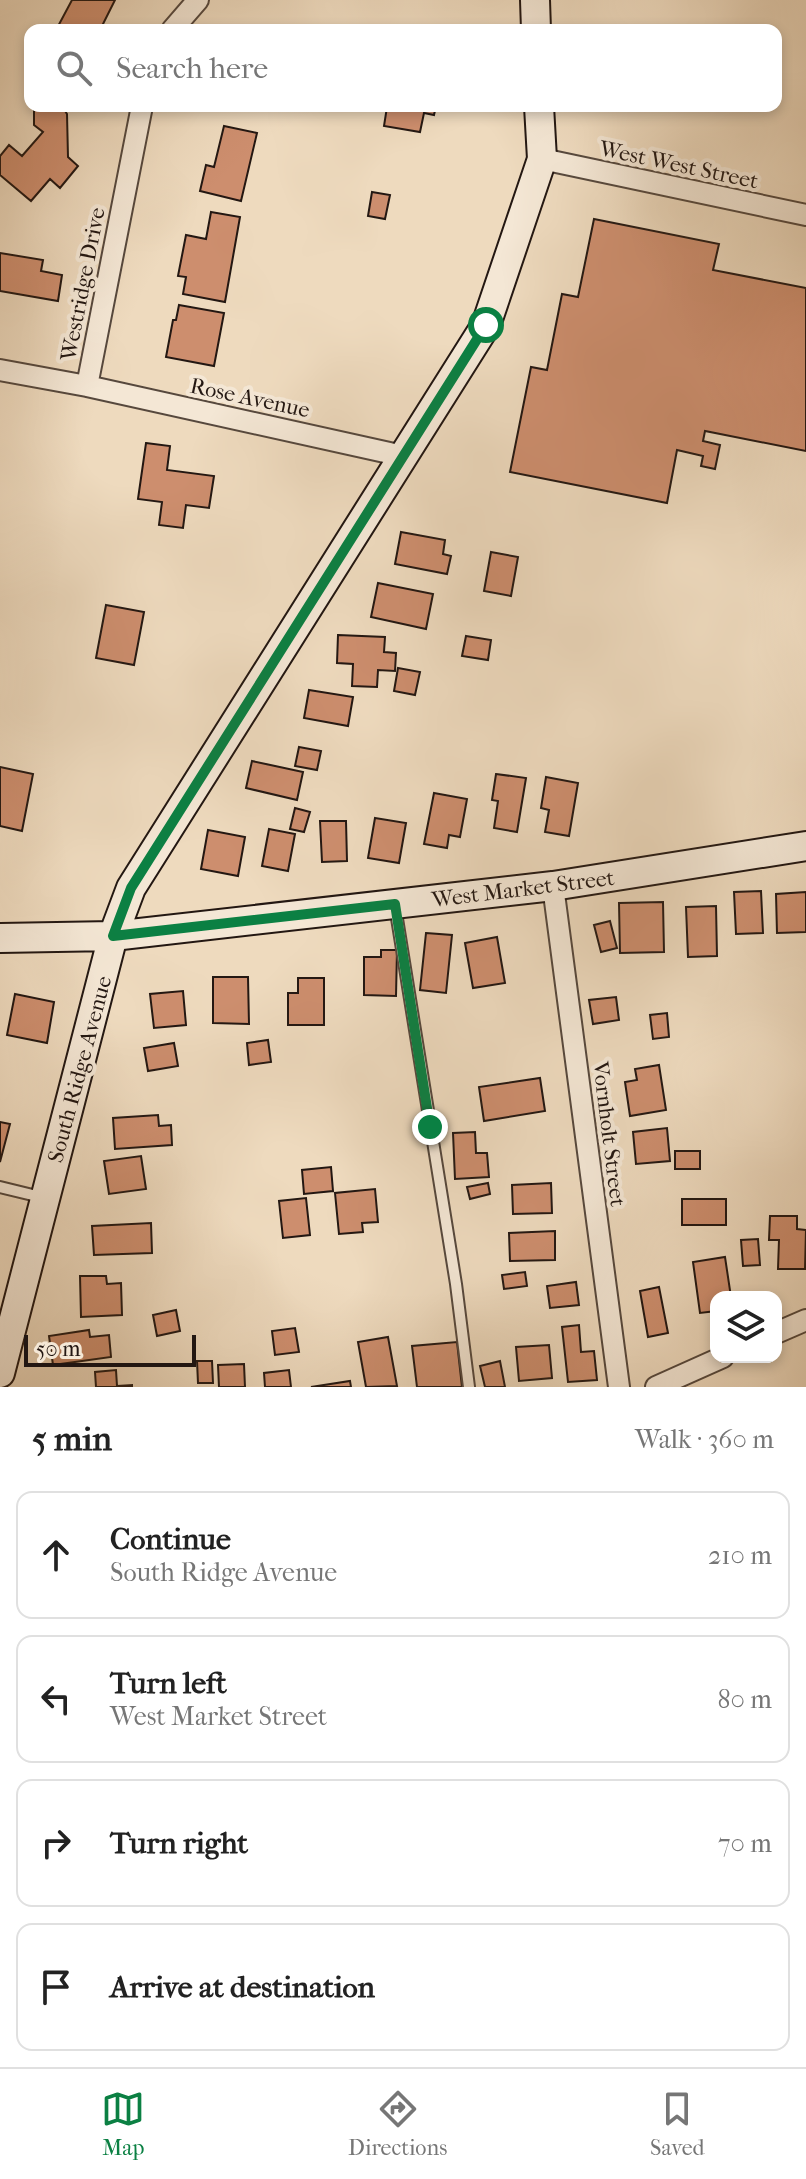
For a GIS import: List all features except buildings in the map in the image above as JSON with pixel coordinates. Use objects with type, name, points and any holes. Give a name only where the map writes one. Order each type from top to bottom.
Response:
[{"type":"street","points":[[177,24],[198,0]]},
{"type":"street","points":[[535,0],[536,24]]},
{"type":"street","name":"Westridge Drive","points":[[0,370],[87,386],[141,112]]},
{"type":"street","name":"South Ridge Avenue","points":[[0,1373],[113,936],[131,888],[486,325],[542,159],[539,112]]},
{"type":"street","name":"West West Street","points":[[542,159],[806,215]]},
{"type":"street","name":"Rose Avenue","points":[[87,386],[403,456]]},
{"type":"street","name":"West Market Street","points":[[0,938],[113,936],[553,886],[806,846]]},
{"type":"street","name":"Vornholt Street","points":[[553,886],[619,1387]]},
{"type":"street","points":[[782,1330],[806,1320]]},
{"type":"street","points":[[656,1387],[710,1363]]},
{"type":"lane","points":[[395,904],[456,1284],[469,1387]]},
{"type":"lane","points":[[0,1187],[45,1198]]},
{"type":"route","points":[[430,1127],[395,904],[113,936],[131,888],[486,325]]}]
